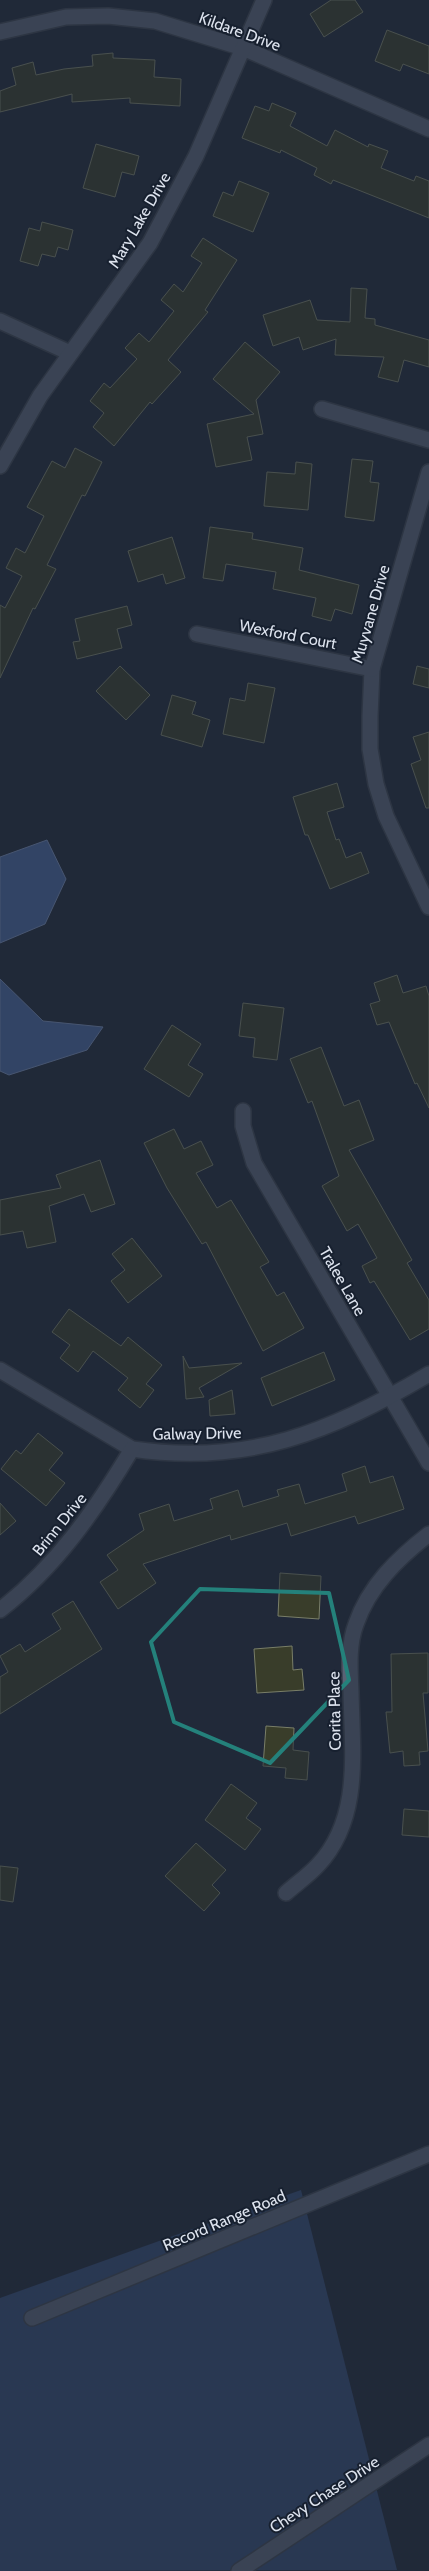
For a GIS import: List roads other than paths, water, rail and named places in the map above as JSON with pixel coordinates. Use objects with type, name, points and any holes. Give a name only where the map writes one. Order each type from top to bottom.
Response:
[{"type":"street","name":"Mary Lake Drive","points":[[0,466],[24,422],[70,353],[150,243],[196,156],[264,0]]},
{"type":"street","name":"Kildare Drive","points":[[0,32],[66,17],[122,17],[155,21],[244,48],[429,129]]},
{"type":"street","points":[[0,321],[70,353]]},
{"type":"street","points":[[322,409],[429,440]]},
{"type":"street","name":"Muyvane Drive","points":[[429,472],[372,669],[370,749],[376,784],[386,816],[429,908]]},
{"type":"street","name":"Wexford Court","points":[[197,634],[372,669]]},
{"type":"street","name":"Tralee Lane","points":[[243,1111],[243,1126],[254,1164],[429,1463]]},
{"type":"street","name":"Galway Drive","points":[[0,1370],[132,1449],[156,1452],[218,1454],[258,1448],[299,1438],[350,1417],[429,1374]]},
{"type":"street","name":"Brinn Drive","points":[[0,1610],[33,1582],[83,1526],[132,1449]]},
{"type":"street","name":"Corita Place","points":[[286,1892],[318,1866],[330,1849],[344,1823],[352,1793],[350,1655],[356,1624],[365,1603],[388,1570],[429,1534]]},
{"type":"street","name":"Record Range Road","points":[[32,2318],[429,2154]]},
{"type":"street","name":"Chevy Chase Drive","points":[[239,2571],[429,2446]]}]
